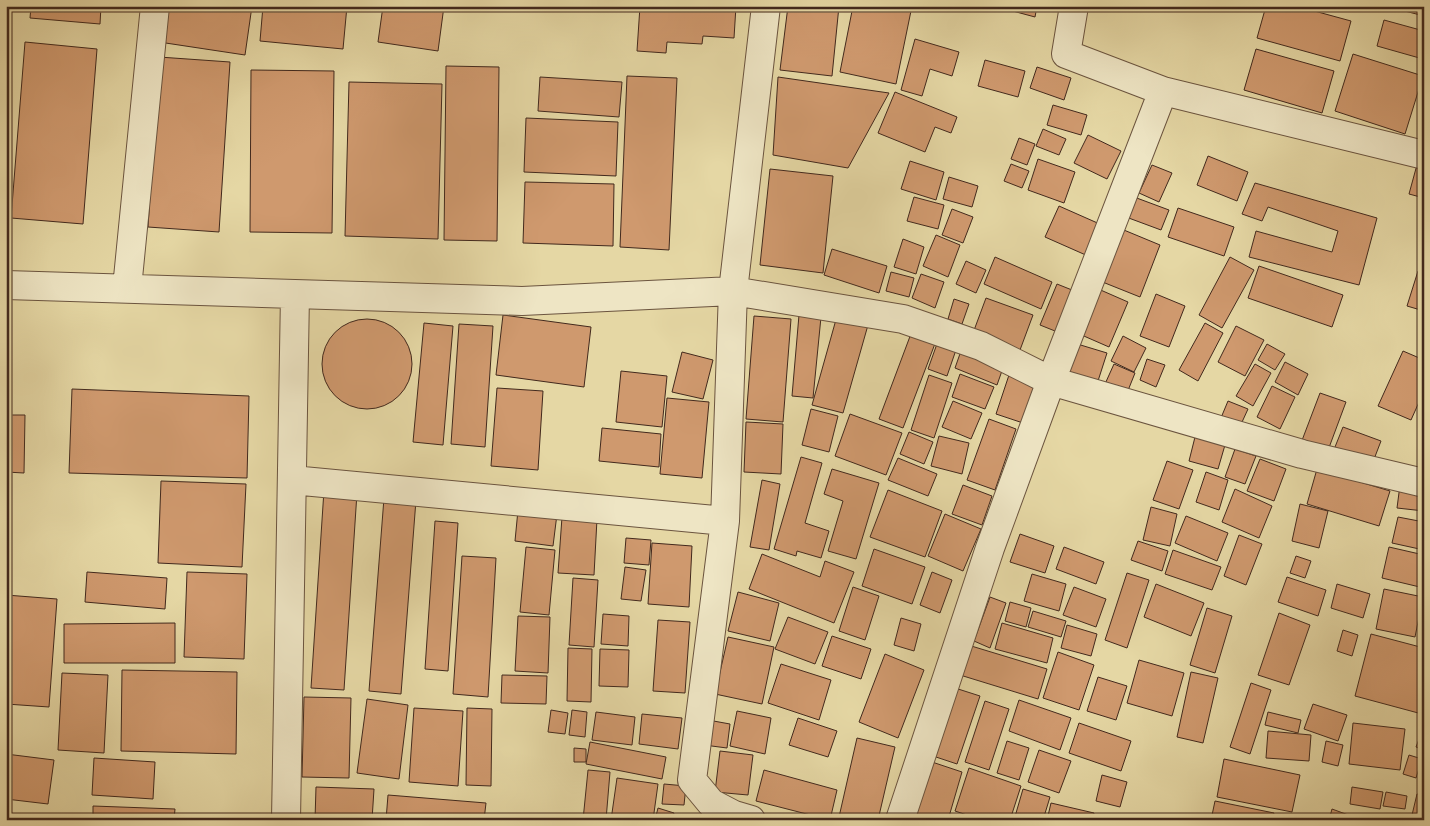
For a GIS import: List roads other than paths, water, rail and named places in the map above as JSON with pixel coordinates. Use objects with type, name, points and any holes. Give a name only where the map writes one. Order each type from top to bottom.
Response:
[{"type":"street","points":[[127,288],[155,6]]},
{"type":"street","points":[[751,820],[734,815],[711,803],[692,780],[725,521],[733,290],[766,6]]},
{"type":"street","points":[[1074,6],[1066,54],[1163,91],[1424,155]]},
{"type":"street","points":[[900,820],[990,548],[1051,381],[1163,91]]},
{"type":"street","points":[[6,285],[522,301],[733,290],[904,319],[981,346],[1051,381],[1302,454],[1424,483]]},
{"type":"street","points":[[286,820],[295,294]]},
{"type":"street","points":[[292,480],[725,521]]}]
